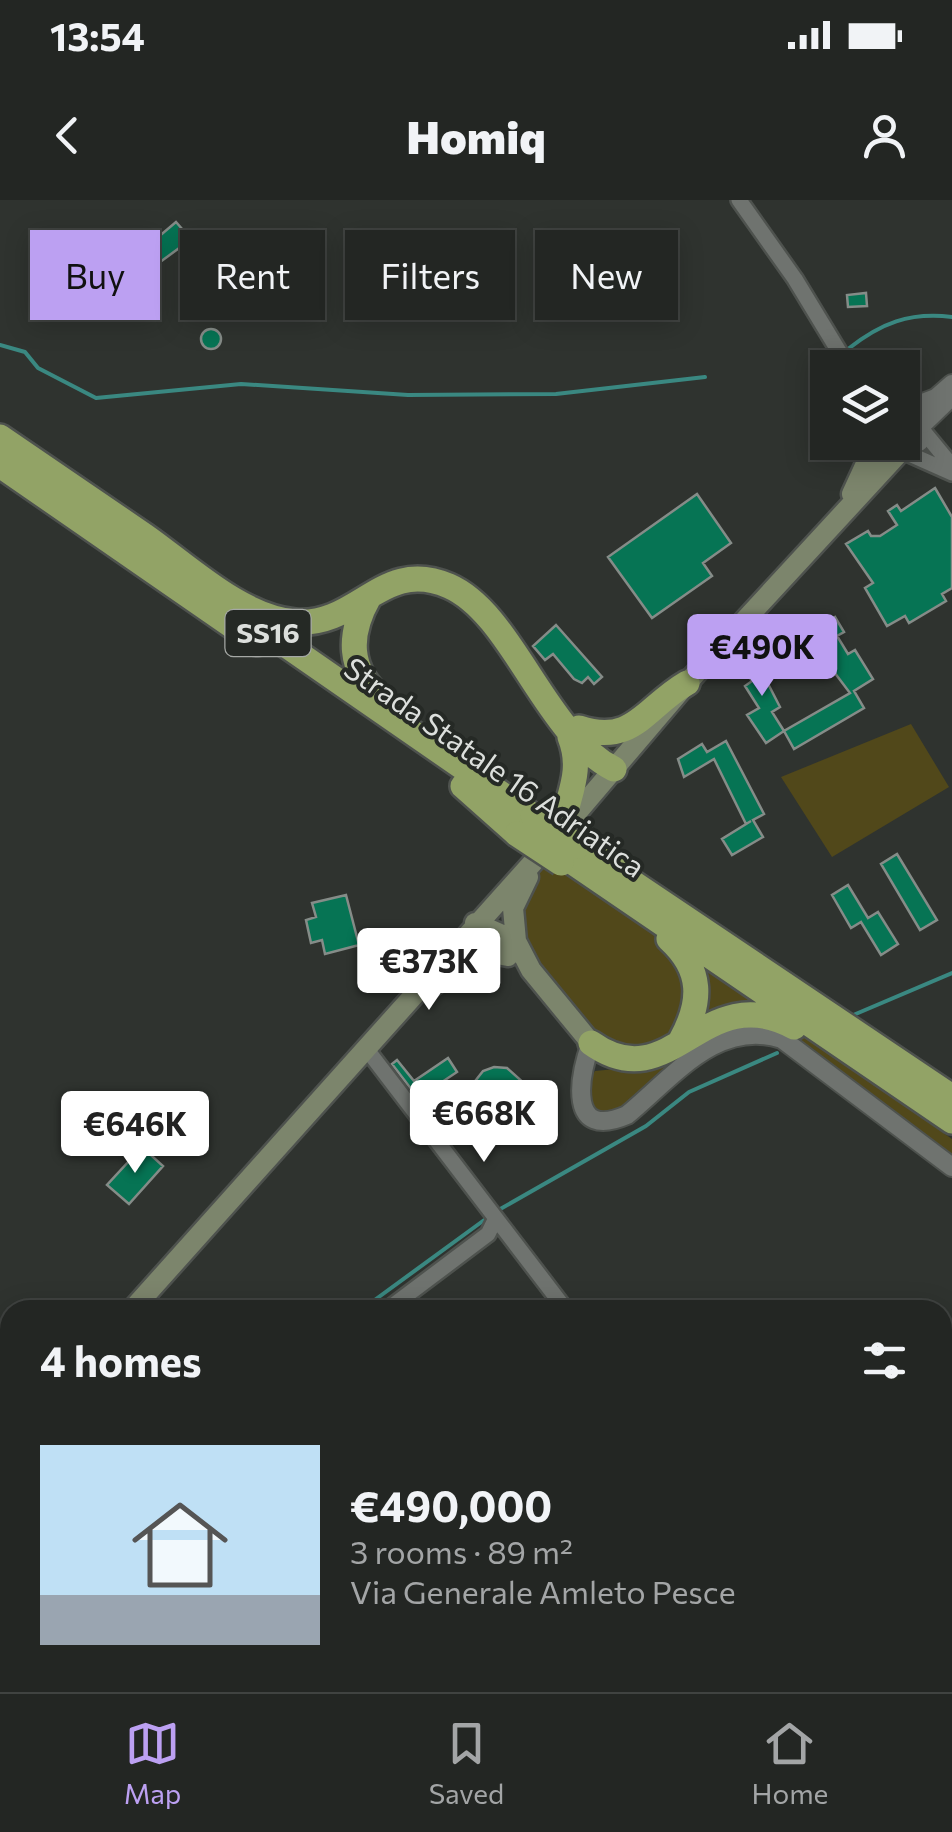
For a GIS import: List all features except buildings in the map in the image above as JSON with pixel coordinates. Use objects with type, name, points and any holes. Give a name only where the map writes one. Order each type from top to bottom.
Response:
[{"type":"highway","points":[[0,437],[262,615],[320,622],[396,580],[418,577],[452,587],[483,614],[569,726],[578,776],[570,847],[683,952],[694,970],[698,1002],[678,1045]]},
{"type":"highway","name":"Strada Statale 16 Adriatica","points":[[0,447],[528,822]]},
{"type":"highway","name":"Strada Statale 16 Adriatica","points":[[0,465],[463,786],[637,886],[952,1097]]},
{"type":"highway","points":[[369,598],[357,618],[353,650],[366,684],[528,822]]},
{"type":"highway","points":[[569,726],[599,734],[619,732],[687,684]]},
{"type":"highway","points":[[569,726],[594,738],[614,770]]},
{"type":"highway","name":"Strada Statale 16 Adriatica","points":[[570,847],[952,1121]]},
{"type":"highway","points":[[591,1044],[622,1060],[646,1060],[718,1020],[744,1014],[772,1016],[952,1133]]},
{"type":"main road","points":[[838,517],[868,460]]},
{"type":"main road","points":[[141,1300],[533,860],[570,847],[614,770],[838,517],[896,460]]},
{"type":"main road","points":[[512,948],[513,908],[533,860]]},
{"type":"main road","points":[[475,924],[512,948],[591,1044]]},
{"type":"main road","points":[[407,1001],[472,956],[512,948]]},
{"type":"street","points":[[739,200],[795,278],[838,350]]},
{"type":"street","points":[[920,403],[936,398],[952,384]]},
{"type":"street","points":[[920,438],[923,428],[952,396]]},
{"type":"street","points":[[920,424],[952,470]]},
{"type":"street","points":[[920,460],[952,470]]},
{"type":"street","points":[[591,1044],[578,1092],[582,1106],[593,1117],[612,1122],[627,1115],[726,1037],[764,1033],[782,1039],[952,1166]]},
{"type":"street","points":[[366,1047],[558,1300]]},
{"type":"street","points":[[400,1300],[488,1234],[495,1220]]},
{"type":"shaded area","points":[[911,724],[949,787],[832,857],[781,777]]},
{"type":"shaded area","points":[[547,861],[668,942],[690,974],[677,1030],[648,1046],[627,1048],[595,1031],[560,993],[531,949],[519,915],[525,893]]},
{"type":"shaded area","points":[[705,967],[750,1000],[706,1013],[709,988]]},
{"type":"shaded area","points":[[755,1016],[802,1034],[952,1139],[952,1158],[812,1048],[764,1023],[740,1023],[719,1029],[620,1110],[601,1112],[590,1103],[586,1087],[595,1071],[656,1065],[713,1025]]},
{"type":"waterway","points":[[848,349],[896,321],[922,316],[952,317]]},
{"type":"waterway","points":[[0,345],[25,352],[38,368],[96,398],[241,384],[408,395],[556,394],[705,377]]},
{"type":"waterway","points":[[851,1016],[952,973]]},
{"type":"waterway","points":[[495,1212],[646,1126],[689,1092],[777,1053]]},
{"type":"waterway","points":[[375,1300],[487,1218]]}]
